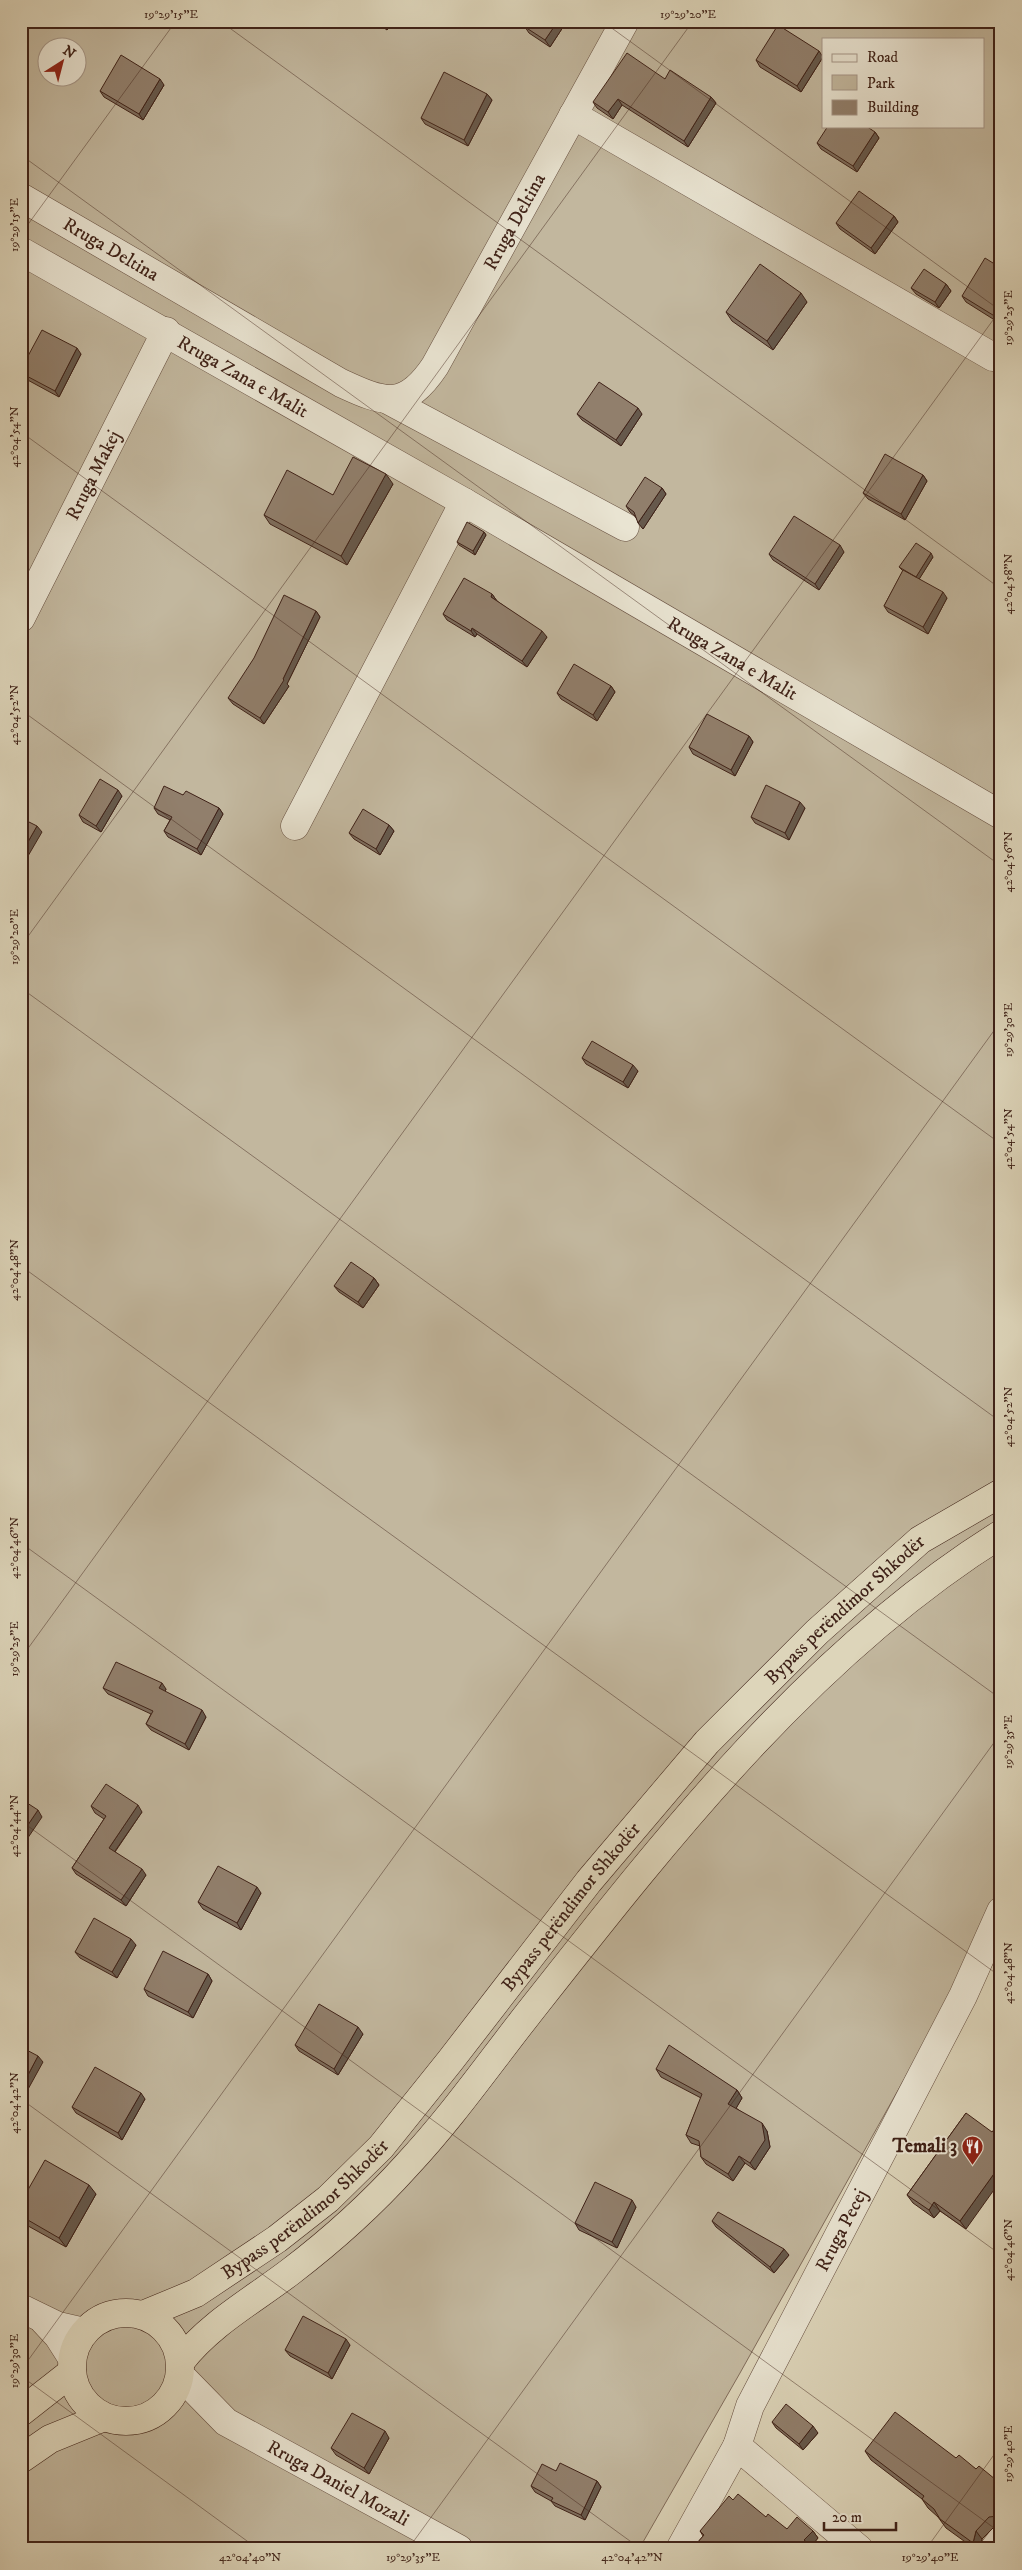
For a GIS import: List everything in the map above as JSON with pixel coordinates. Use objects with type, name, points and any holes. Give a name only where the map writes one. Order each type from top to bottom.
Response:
[{"type":"highway","name":"Bypass perëndimor Shkodër","points":[[143,2315],[196,2293],[277,2239],[328,2198],[380,2147],[450,2061],[589,1881],[707,1742],[817,1632],[920,1540],[1001,1493]]},
{"type":"highway","name":"Bypass perëndimor Shkodër","points":[[72,2365],[75,2386],[82,2399],[92,2409],[104,2416],[118,2421],[146,2418],[158,2411],[178,2377],[192,2347],[220,2320],[315,2252],[353,2220],[386,2188],[468,2093],[632,1883],[716,1783],[776,1720],[874,1628],[964,1557],[1001,1534]]},
{"type":"highway","name":"Bypass perëndimor Shkodër","points":[[21,2412],[72,2365],[84,2332],[94,2322],[120,2312],[143,2315],[161,2324],[171,2335],[178,2347],[178,2377]]},
{"type":"highway","points":[[21,2459],[50,2439],[104,2416]]},
{"type":"street","name":"Rruga Deltina","points":[[21,197],[341,383],[368,396],[386,399],[402,398],[422,385],[435,366],[625,21]]},
{"type":"street","points":[[574,115],[993,357]]},
{"type":"street","name":"Rruga Zana e Malit","points":[[21,251],[166,331],[464,502],[1001,815]]},
{"type":"street","name":"Rruga Makej","points":[[21,618],[166,331]]},
{"type":"street","name":"Rruga Deltina","points":[[386,399],[625,527]]},
{"type":"street","points":[[295,826],[464,502]]},
{"type":"street","name":"Rruga Pecej","points":[[680,2549],[737,2446],[750,2406],[963,1996],[1001,1911]]},
{"type":"street","points":[[32,2314],[72,2331],[84,2332]]},
{"type":"street","points":[[32,2314],[58,2336],[72,2365]]},
{"type":"street","name":"Rruga Daniel Mozali","points":[[178,2377],[219,2417],[458,2549]]},
{"type":"street","points":[[737,2446],[858,2549]]},
{"type":"street","points":[[994,2549],[1001,2540]]},
{"type":"green space","points":[[21,21],[1001,21],[1001,1906],[740,2373],[639,2549],[21,2549]]},
{"type":"building","points":[[528,21],[558,21],[545,40],[525,27]]},
{"type":"building","points":[[778,25],[819,51],[797,86],[756,60]]},
{"type":"building","points":[[627,53],[665,79],[670,70],[711,97],[684,141],[618,99],[608,112],[593,102]]},
{"type":"building","points":[[121,55],[160,79],[139,114],[100,91]]},
{"type":"building","points":[[444,72],[487,94],[464,140],[421,118]]},
{"type":"building","points":[[827,128],[869,128],[875,132],[853,166],[817,143]]},
{"type":"building","points":[[859,191],[894,216],[871,248],[836,223]]},
{"type":"building","points":[[985,258],[1001,268],[1001,320],[962,296]]},
{"type":"building","points":[[760,264],[801,293],[767,341],[726,312]]},
{"type":"building","points":[[924,269],[946,284],[935,302],[911,288]]},
{"type":"building","points":[[42,330],[77,348],[55,391],[21,373],[21,369]]},
{"type":"building","points":[[599,382],[638,408],[616,440],[577,414]]},
{"type":"building","points":[[885,454],[923,475],[901,514],[863,493]]},
{"type":"building","points":[[353,457],[386,474],[341,556],[264,515],[287,470],[333,495]]},
{"type":"building","points":[[645,477],[662,488],[638,523],[634,512],[626,506]]},
{"type":"building","points":[[794,516],[840,545],[815,584],[769,554]]},
{"type":"building","points":[[467,522],[484,532],[473,551],[457,542]]},
{"type":"building","points":[[916,543],[931,553],[916,577],[899,567]]},
{"type":"building","points":[[903,570],[943,592],[923,627],[884,606]]},
{"type":"building","points":[[464,578],[492,594],[491,597],[542,631],[522,661],[472,628],[471,631],[443,614]]},
{"type":"building","points":[[284,595],[316,611],[284,680],[260,718],[228,698],[254,658]]},
{"type":"building","points":[[574,664],[611,686],[593,715],[557,693]]},
{"type":"building","points":[[1001,665],[1001,681],[994,676]]},
{"type":"building","points":[[707,714],[749,736],[731,770],[689,747]]},
{"type":"building","points":[[100,779],[118,790],[96,826],[79,815]]},
{"type":"building","points":[[766,785],[800,802],[785,833],[751,817]]},
{"type":"building","points":[[164,786],[183,795],[186,791],[219,808],[197,849],[164,831],[172,817],[154,808]]},
{"type":"building","points":[[363,809],[389,825],[376,849],[349,833]]},
{"type":"building","points":[[21,818],[37,826],[21,854]]},
{"type":"building","points":[[592,1041],[633,1065],[623,1082],[582,1058]]},
{"type":"building","points":[[351,1262],[374,1278],[358,1302],[334,1286]]},
{"type":"building","points":[[116,1662],[162,1683],[159,1688],[202,1710],[185,1744],[146,1724],[153,1711],[103,1688]]},
{"type":"building","points":[[106,1784],[138,1805],[109,1848],[142,1869],[121,1900],[72,1868],[106,1816],[91,1806]]},
{"type":"building","points":[[21,1799],[38,1810],[21,1835]]},
{"type":"building","points":[[218,1866],[257,1887],[237,1923],[198,1902]]},
{"type":"building","points":[[94,1918],[131,1939],[112,1972],[75,1952]]},
{"type":"building","points":[[163,1951],[208,1974],[188,2012],[144,1989]]},
{"type":"building","points":[[319,2004],[358,2027],[334,2069],[295,2045]]},
{"type":"building","points":[[669,2045],[737,2090],[728,2104],[762,2123],[765,2140],[750,2163],[739,2156],[728,2174],[701,2157],[699,2141],[686,2135],[702,2094],[656,2069]]},
{"type":"building","points":[[21,2047],[38,2056],[21,2088]]},
{"type":"building","points":[[95,2067],[141,2093],[118,2133],[72,2107]]},
{"type":"building","points":[[966,2113],[992,2132],[1001,2121],[1001,2164],[960,2221],[934,2202],[929,2210],[907,2195]]},
{"type":"building","points":[[45,2160],[89,2185],[59,2238],[21,2216],[21,2202]]},
{"type":"building","points":[[595,2182],[632,2200],[612,2242],[575,2223]]},
{"type":"building","points":[[718,2212],[784,2249],[770,2267],[712,2221]]},
{"type":"building","points":[[303,2316],[346,2339],[328,2373],[285,2350]]},
{"type":"building","points":[[786,2404],[813,2426],[799,2444],[772,2422]]},
{"type":"building","points":[[895,2412],[956,2458],[959,2455],[976,2469],[979,2466],[1001,2484],[998,2487],[1001,2490],[1001,2517],[989,2517],[976,2531],[973,2543],[940,2519],[934,2509],[922,2499],[924,2496],[865,2451]]},
{"type":"building","points":[[352,2413],[385,2431],[364,2468],[331,2448]]},
{"type":"building","points":[[560,2463],[597,2481],[581,2515],[551,2501],[553,2498],[531,2486],[542,2464],[556,2471]]},
{"type":"building","points":[[738,2494],[766,2517],[768,2514],[787,2529],[797,2517],[813,2531],[804,2540],[815,2549],[706,2549],[698,2542],[704,2535],[700,2531],[729,2496],[733,2500]]},
{"type":"place","name":"Temali 3","points":[[973,2165]]}]
